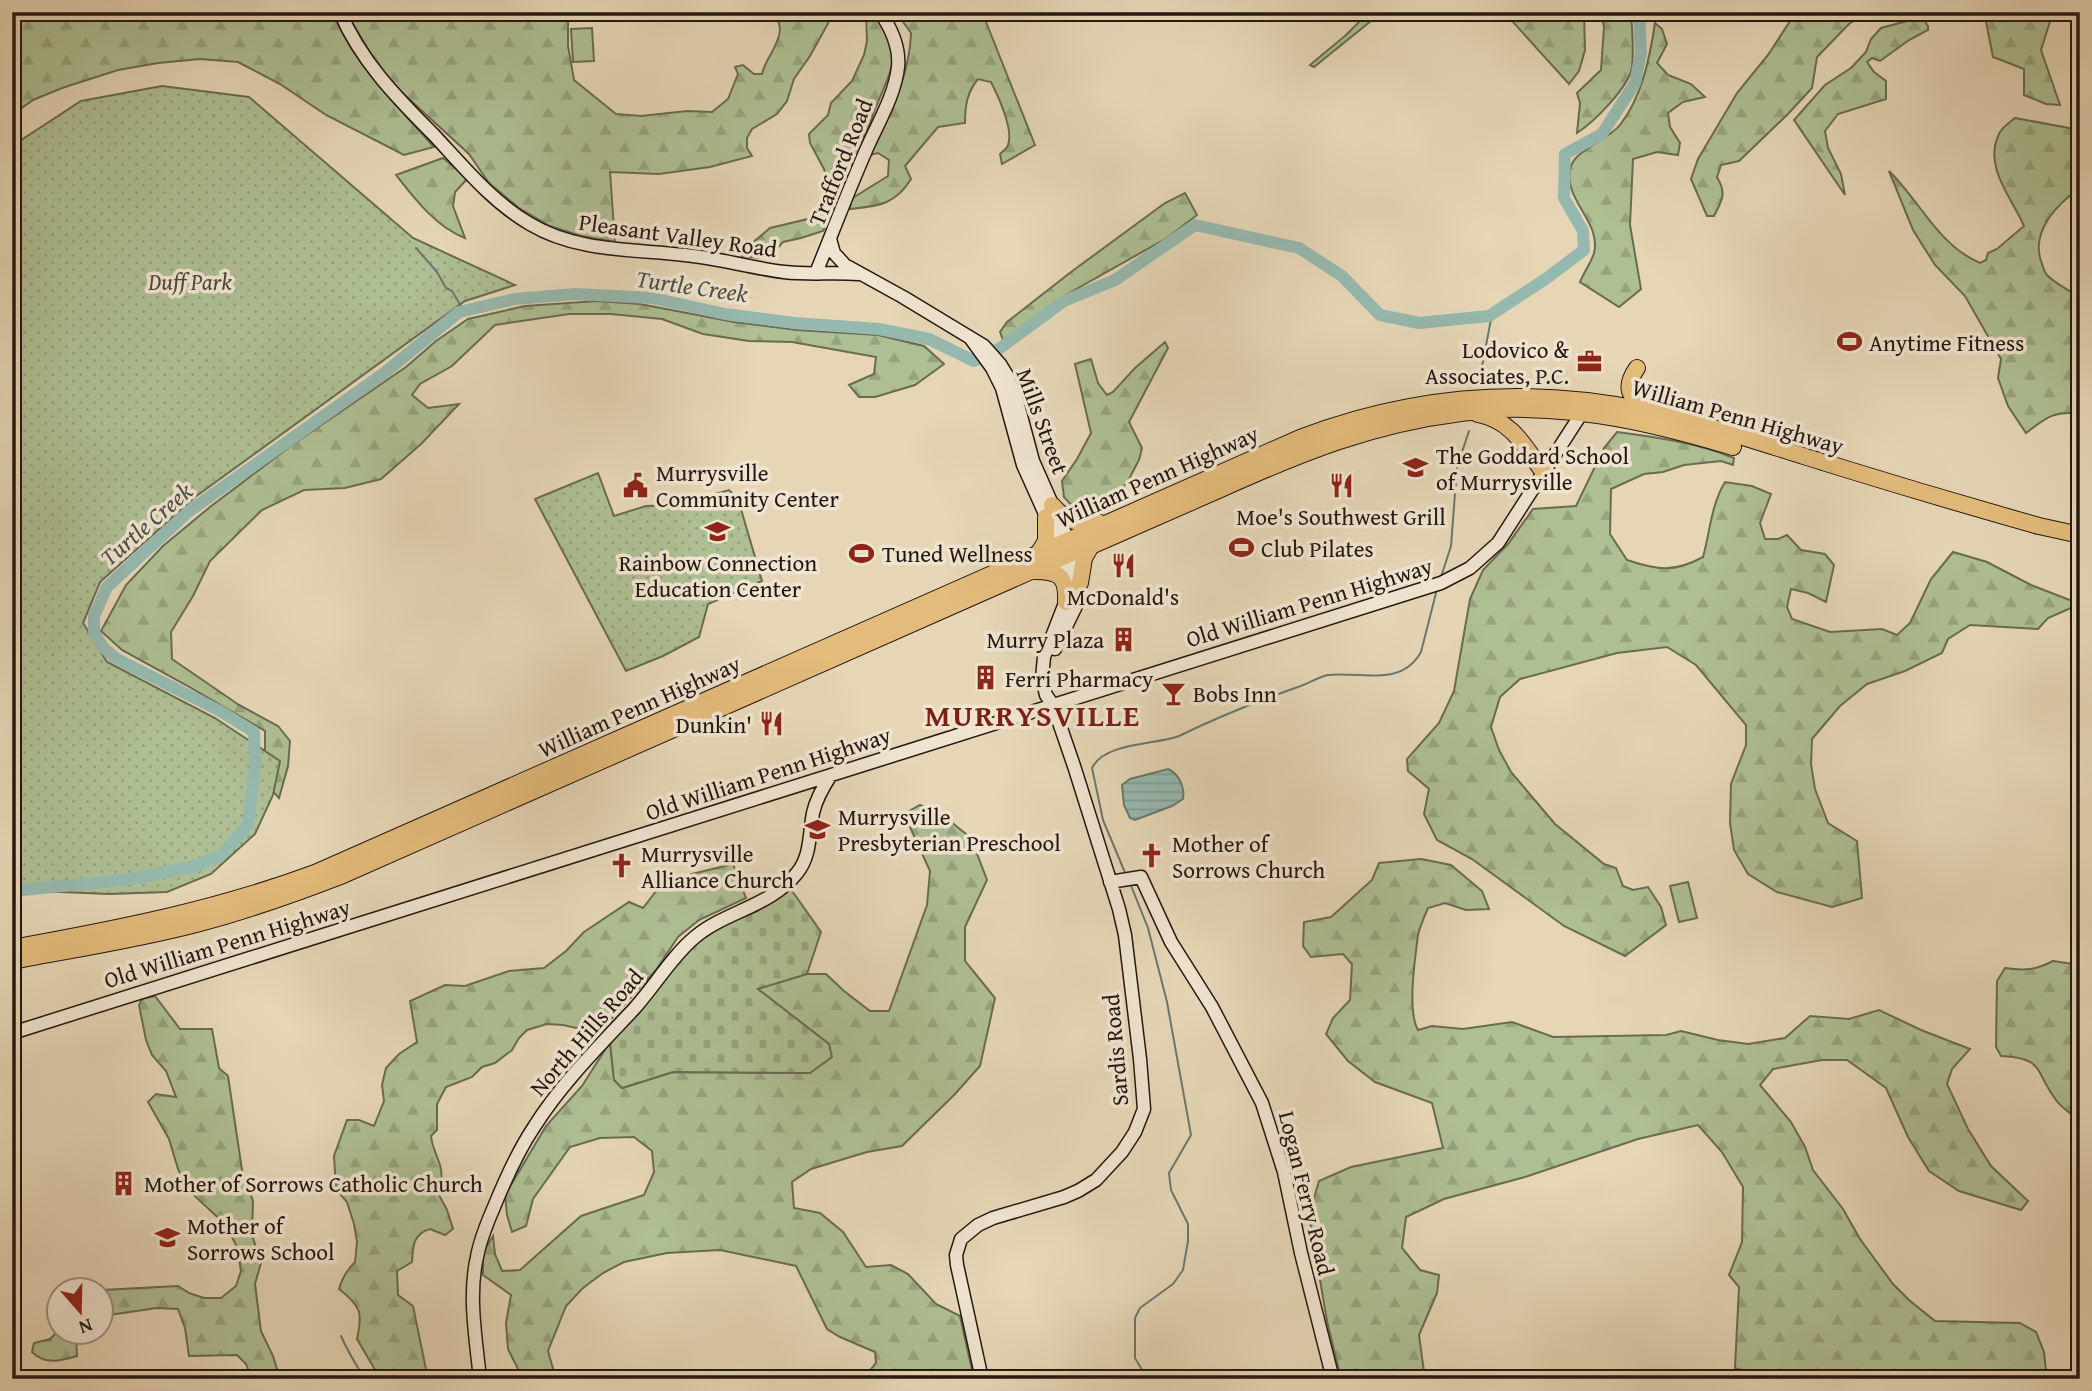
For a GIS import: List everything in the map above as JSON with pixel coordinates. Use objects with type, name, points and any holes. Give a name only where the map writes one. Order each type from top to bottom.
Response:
[{"type":"highway","points":[[1637,368],[1630,381],[1630,392],[1636,402],[1651,412]]},
{"type":"highway","name":"William Penn Highway","points":[[12,961],[219,918],[307,889],[1030,571],[1114,520],[1284,445],[1351,421],[1433,402],[1508,396],[1651,412],[2039,526],[2080,535]]},
{"type":"highway","name":"William Penn Highway","points":[[12,948],[140,924],[216,905],[315,873],[1038,554],[1091,546],[1312,449],[1355,434],[1418,419],[1499,409],[1585,405],[2025,531],[2080,544]]},
{"type":"highway","points":[[1469,412],[1493,417],[1506,424],[1544,473]]},
{"type":"highway","points":[[1252,474],[1258,464],[1284,445]]},
{"type":"highway","points":[[1201,497],[1219,481],[1234,473],[1238,466]]},
{"type":"highway","points":[[1038,554],[1046,541],[1049,511],[1077,523],[1114,520]]},
{"type":"highway","points":[[1080,583],[1085,555],[1091,546]]},
{"type":"highway","points":[[1030,571],[1049,571],[1060,576],[1065,585],[1066,602]]},
{"type":"highway","points":[[795,675],[800,666],[815,653]]},
{"type":"highway","points":[[396,852],[417,836],[422,827]]},
{"type":"main road","name":"Pleasant Valley Road","points":[[340,12],[352,38],[377,74],[408,109],[504,207],[533,226],[562,239],[588,246],[685,255],[784,272],[858,274]]},
{"type":"main road","name":"Trafford Road","points":[[880,12],[895,39],[898,68],[892,90],[830,239],[837,258],[858,274],[903,297],[978,345]]},
{"type":"main road","points":[[816,273],[830,239]]},
{"type":"main road","name":"Mills Street","points":[[978,345],[991,360],[1002,388],[1020,456],[1049,511],[1065,549]]},
{"type":"main road","name":"Old William Penn Highway","points":[[12,1033],[1426,589],[1457,577],[1476,565],[1493,549],[1585,405]]},
{"type":"main road","points":[[1053,705],[1049,664],[1076,606],[1080,583],[1077,566],[1065,549]]},
{"type":"main road","points":[[1053,705],[1043,683],[1042,663],[1066,602],[1069,583],[1065,549]]},
{"type":"main road","name":"Sardis Road","points":[[982,1379],[958,1273],[956,1255],[961,1239],[978,1224],[1065,1196],[1096,1180],[1129,1142],[1144,1109],[1125,935],[1126,879],[1053,705]]},
{"type":"main road","name":"North Hills Road","points":[[480,1379],[474,1308],[477,1257],[505,1181],[534,1127],[572,1078],[652,990],[689,942],[716,923],[772,896],[798,872],[809,849],[817,799],[831,775]]},
{"type":"main road","name":"Logan Ferry Road","points":[[1126,879],[1171,942],[1212,1007],[1262,1103],[1284,1172],[1332,1379]]},
{"type":"green space","points":[[12,12],[333,12],[363,66],[434,147],[404,155],[326,115],[280,84],[238,62],[200,59],[118,70],[33,100],[12,115]]},
{"type":"green space","points":[[346,12],[447,12],[453,18],[483,12],[511,12],[524,19],[540,21],[557,19],[569,12],[581,12],[568,18],[568,46],[574,80],[616,114],[641,116],[687,111],[712,112],[728,99],[738,74],[735,67],[743,65],[754,74],[762,74],[779,36],[776,12],[850,12],[831,18],[794,79],[787,101],[777,114],[752,129],[747,138],[747,148],[752,156],[710,167],[659,174],[610,172],[615,242],[581,236],[550,226],[519,208],[489,183],[469,154],[384,76]]},
{"type":"green space","points":[[866,12],[875,12],[889,41],[892,51],[891,68],[835,208],[823,231],[783,242],[773,253],[760,258],[742,256],[744,250],[770,228],[816,217],[823,210],[829,185],[810,143],[809,134],[828,115],[831,103],[852,81],[864,55],[867,41]]},
{"type":"green space","points":[[896,12],[982,12],[1035,145],[1002,164],[1000,154],[1007,148],[1009,138],[1007,122],[991,82],[978,79],[967,100],[965,123],[938,127],[905,166],[911,179],[905,188],[885,203],[850,209],[851,199],[888,176],[889,160],[878,153],[870,155],[897,96],[910,49],[911,33]]},
{"type":"green space","points":[[1369,12],[1382,12],[1314,67],[1310,65],[1346,35]]},
{"type":"green space","points":[[1504,12],[1584,12],[1585,50],[1579,71],[1569,84]]},
{"type":"green space","points":[[1601,12],[1631,12],[1632,67],[1618,94],[1577,133],[1580,103],[1577,93],[1601,70],[1604,27]]},
{"type":"green space","points":[[1796,12],[1867,12],[1849,24],[1817,57],[1812,88],[1787,115],[1739,161],[1721,165],[1717,177],[1723,193],[1721,201],[1714,216],[1707,216],[1691,179],[1698,159],[1737,93],[1768,55]]},
{"type":"green space","points":[[1984,12],[2053,12],[2041,50],[2060,105],[2046,104],[2024,95],[2024,69],[1993,57]]},
{"type":"green space","points":[[1922,17],[1928,30],[1880,61],[1872,58],[1867,62],[1874,72],[1886,81],[1886,99],[1838,114],[1825,131],[1828,148],[1841,174],[1845,195],[1794,120],[1825,85],[1851,68],[1866,52],[1871,39],[1881,28]]},
{"type":"green space","points":[[1655,23],[1662,29],[1667,44],[1657,63],[1668,75],[1691,84],[1705,97],[1683,102],[1668,113],[1670,127],[1680,143],[1678,155],[1657,152],[1633,159],[1630,225],[1641,289],[1619,307],[1580,282],[1593,257],[1595,241],[1569,178],[1574,160],[1615,130],[1628,114],[1644,76]]},
{"type":"green space","points":[[592,28],[594,61],[573,62],[571,29]]},
{"type":"green space","name":"Duff Park","points":[[162,86],[249,97],[413,238],[515,285],[465,301],[195,497],[100,582],[83,623],[107,662],[215,718],[280,761],[273,795],[255,834],[211,874],[167,892],[109,894],[12,890],[12,146],[81,101]]},
{"type":"green space","points":[[2015,118],[2080,130],[2080,188],[2048,219],[2040,239],[2039,250],[2047,275],[2080,298],[2080,414],[2063,413],[2051,416],[2026,433],[2008,406],[1998,378],[2001,359],[1965,296],[1935,265],[1913,230],[1889,171],[1941,234],[1965,255],[1980,263],[1986,260],[1988,253],[1997,249],[2024,226],[2001,182],[1994,158],[2000,132]]},
{"type":"green space","points":[[443,158],[468,178],[455,192],[453,206],[465,238],[435,219],[396,175]]},
{"type":"green space","points":[[1185,193],[1197,215],[1167,238],[1064,296],[1003,340],[1000,332],[1007,322],[1165,203]]},
{"type":"green space","points":[[597,301],[640,304],[734,322],[797,330],[878,335],[924,346],[944,364],[915,385],[875,397],[859,397],[849,385],[874,374],[876,357],[792,342],[749,341],[703,334],[662,319],[611,314],[569,314],[495,325],[452,366],[420,384],[412,395],[428,408],[459,404],[421,444],[381,479],[345,488],[304,490],[262,510],[210,561],[171,632],[172,659],[239,705],[278,726],[290,741],[288,766],[279,798],[265,783],[265,731],[122,650],[101,631],[126,585],[163,546],[292,445],[406,367],[436,341],[468,319],[525,306]]},
{"type":"green space","points":[[1165,342],[1168,348],[1129,422],[1142,448],[1139,460],[1114,501],[1100,511],[1077,511],[1064,497],[1062,481],[1091,433],[1075,364],[1091,359],[1098,383],[1107,395]]},
{"type":"green space","points":[[1617,432],[1691,444],[1734,458],[1733,465],[1721,461],[1684,465],[1663,472],[1644,474],[1611,489],[1610,534],[1627,560],[1647,566],[1674,568],[1703,557],[1714,509],[1725,482],[1752,486],[1771,494],[1760,523],[1765,539],[1778,539],[1787,535],[1801,550],[1825,554],[1834,565],[1826,602],[1808,593],[1791,589],[1787,607],[1792,619],[1830,632],[1882,629],[1897,635],[1910,623],[1931,579],[1953,552],[1987,562],[2031,585],[2080,604],[2048,618],[2038,629],[1970,625],[1948,639],[1942,653],[1905,671],[1867,684],[1840,706],[1812,739],[1811,764],[1815,789],[1828,823],[1857,841],[1862,898],[1832,907],[1777,892],[1748,874],[1734,850],[1730,823],[1731,784],[1746,745],[1746,725],[1696,665],[1667,647],[1617,653],[1520,679],[1500,697],[1491,727],[1511,772],[1555,824],[1604,864],[1616,868],[1623,886],[1633,890],[1648,887],[1661,907],[1666,925],[1625,956],[1564,926],[1472,859],[1437,840],[1424,814],[1429,789],[1408,771],[1407,759],[1439,723],[1454,691],[1470,599],[1483,570],[1508,544],[1533,509],[1576,506],[1604,448]]},
{"type":"green space","points":[[598,473],[614,516],[646,506],[675,505],[729,490],[738,499],[762,581],[708,604],[699,637],[626,671],[535,499]]},
{"type":"green space","points":[[920,805],[945,817],[971,838],[987,880],[965,927],[965,961],[995,998],[980,1066],[902,1146],[867,1152],[811,1169],[792,1182],[794,1208],[820,1213],[843,1232],[866,1267],[891,1265],[908,1274],[936,1304],[960,1316],[974,1379],[866,1379],[866,1375],[876,1363],[875,1352],[827,1329],[796,1266],[720,1250],[667,1253],[624,1262],[603,1273],[583,1288],[566,1306],[548,1351],[556,1379],[523,1379],[508,1349],[506,1323],[511,1295],[483,1275],[483,1253],[493,1236],[495,1254],[502,1271],[520,1270],[581,1216],[644,1195],[654,1172],[652,1151],[634,1137],[600,1138],[570,1147],[533,1199],[526,1226],[512,1232],[505,1195],[546,1126],[582,1086],[610,1042],[614,1080],[622,1088],[673,1072],[810,1073],[829,1044],[757,989],[807,974],[826,974],[870,1011],[889,1011],[927,905],[930,871],[904,814]]},
{"type":"green space","points":[[1421,859],[1451,865],[1482,891],[1489,909],[1466,910],[1445,903],[1428,908],[1418,935],[1414,970],[1412,998],[1418,1030],[1432,1026],[1463,1029],[1512,1022],[1553,1037],[1666,1035],[1681,1031],[1748,1044],[1785,1038],[1810,1016],[1849,1019],[1879,1010],[1970,1049],[1952,1069],[1947,1084],[1968,1129],[1991,1166],[2028,1201],[2021,1210],[1959,1191],[1929,1171],[1908,1137],[1886,1088],[1847,1060],[1822,1060],[1773,1069],[1760,1085],[1791,1122],[1805,1147],[1813,1170],[1843,1209],[1860,1239],[1893,1284],[1935,1321],[2020,1323],[2036,1332],[2044,1352],[2047,1379],[1764,1379],[1735,1368],[1739,1287],[1729,1275],[1742,1242],[1743,1187],[1722,1152],[1698,1125],[1638,1139],[1525,1177],[1444,1199],[1406,1217],[1402,1248],[1420,1270],[1439,1275],[1437,1293],[1419,1335],[1425,1379],[1341,1379],[1327,1321],[1309,1215],[1319,1181],[1351,1167],[1443,1148],[1432,1103],[1375,1082],[1348,1061],[1326,1034],[1333,1018],[1350,1000],[1352,964],[1343,954],[1311,957],[1303,946],[1304,922],[1331,917],[1372,880],[1379,863]]},
{"type":"green space","points":[[733,864],[746,898],[699,920],[678,937],[656,970],[598,1033],[547,1024],[527,1030],[512,1050],[495,1063],[482,1067],[472,1077],[446,1087],[437,1104],[437,1130],[431,1136],[441,1169],[439,1195],[453,1229],[445,1235],[430,1229],[420,1234],[414,1246],[412,1262],[397,1271],[398,1295],[413,1306],[428,1379],[391,1379],[378,1375],[357,1339],[360,1316],[356,1305],[339,1289],[345,1274],[355,1262],[357,1242],[347,1202],[336,1189],[334,1156],[347,1120],[359,1120],[374,1126],[384,1101],[382,1085],[386,1068],[399,1054],[417,1042],[410,1001],[445,985],[465,986],[509,971],[544,968],[584,932],[629,902],[643,908],[660,886],[692,874]]},
{"type":"green space","points":[[1688,882],[1697,918],[1679,922],[1670,886]]},
{"type":"green space","points":[[790,888],[821,932],[807,974],[758,989],[829,1044],[832,1057],[810,1073],[673,1072],[622,1088],[614,1080],[610,1042],[684,954],[712,930],[757,911]]},
{"type":"green space","points":[[2053,961],[2080,965],[2080,1123],[2059,1103],[2032,1063],[2015,1057],[2001,1056],[1996,1047],[1997,981],[2005,968],[2030,969]]},
{"type":"green space","points":[[155,996],[180,1029],[212,1029],[219,1068],[228,1076],[242,1170],[253,1201],[252,1235],[261,1263],[255,1284],[261,1331],[280,1379],[252,1379],[246,1364],[237,1355],[189,1356],[185,1328],[178,1309],[157,1308],[116,1314],[116,1289],[178,1286],[204,1298],[221,1298],[236,1286],[241,1271],[237,1247],[226,1225],[186,1188],[169,1139],[148,1102],[156,1094],[176,1097],[166,1071],[152,1055],[146,1040],[139,1005],[142,999]]},
{"type":"green space","points":[[46,1340],[46,1346],[77,1346],[77,1356],[59,1360],[42,1359],[32,1352],[34,1343]]},
{"type":"water","points":[[1168,769],[1180,781],[1183,799],[1135,820],[1130,818],[1124,805],[1122,785],[1130,779]]},
{"type":"waterway","name":"Turtle Creek","points":[[12,886],[22,890],[132,879],[196,866],[221,855],[248,825],[255,766],[254,732],[220,711],[115,658],[103,647],[94,633],[94,616],[107,587],[188,512],[383,374],[459,312],[515,299],[575,294],[652,298],[725,314],[795,323],[879,329],[929,339],[974,361],[1000,348],[1064,301],[1115,280],[1195,225],[1299,248],[1342,276],[1380,315],[1419,323],[1489,316],[1584,250],[1583,231],[1564,198],[1565,154],[1602,134],[1635,83],[1641,52],[1639,12]]},
{"type":"waterway","points":[[416,248],[437,272],[446,288],[452,291],[464,311]]},
{"type":"waterway","points":[[1480,377],[1492,314]]},
{"type":"waterway","points":[[1441,577],[1451,546],[1457,467],[1469,431]]},
{"type":"waterway","points":[[1126,875],[1103,820],[1092,768],[1099,760],[1119,749],[1179,736],[1324,676],[1379,676],[1403,670],[1413,663],[1421,652],[1437,589]]},
{"type":"waterway","points":[[1130,883],[1148,928],[1167,1002],[1191,1135],[1169,1173],[1171,1190],[1188,1224],[1183,1270],[1173,1284],[1140,1308],[1135,1318],[1135,1358],[1144,1373],[1144,1379]]},
{"type":"waterway","points":[[341,1336],[365,1379]]},
{"type":"place","name":"Anytime Fitness","points":[[1849,342]]},
{"type":"place","name":"Lodovico & Associates, P.C.","points":[[1589,362]]},
{"type":"place","name":"The Goddard School of Murrysville","points":[[1416,468]]},
{"type":"place","name":"Murrysville Community Center","points":[[636,485]]},
{"type":"place","name":"Moe's Southwest Grill","points":[[1341,486]]},
{"type":"place","name":"Rainbow Connection Education Center","points":[[718,532]]},
{"type":"place","name":"Club Pilates","points":[[1241,548]]},
{"type":"place","name":"Tuned Wellness","points":[[862,553]]},
{"type":"place","name":"McDonald's","points":[[1123,566]]},
{"type":"place","name":"Murry Plaza","points":[[1124,639]]},
{"type":"place","name":"Ferri Pharmacy","points":[[985,678]]},
{"type":"place","name":"Bobs Inn","points":[[1173,693]]},
{"type":"place","name":"Dunkin'","points":[[772,724]]},
{"type":"place","name":"Murrysville Presbyterian Preschool","points":[[818,829]]},
{"type":"place","name":"Mother of Sorrows Church","points":[[1152,856]]},
{"type":"place","name":"Murrysville Alliance Church","points":[[621,866]]},
{"type":"place","name":"Mother of Sorrows Catholic Church","points":[[124,1183]]},
{"type":"place","name":"Mother of Sorrows School","points":[[167,1238]]},
{"type":"district","name":"MURRYSVILLE","points":[[1033,715]]}]
